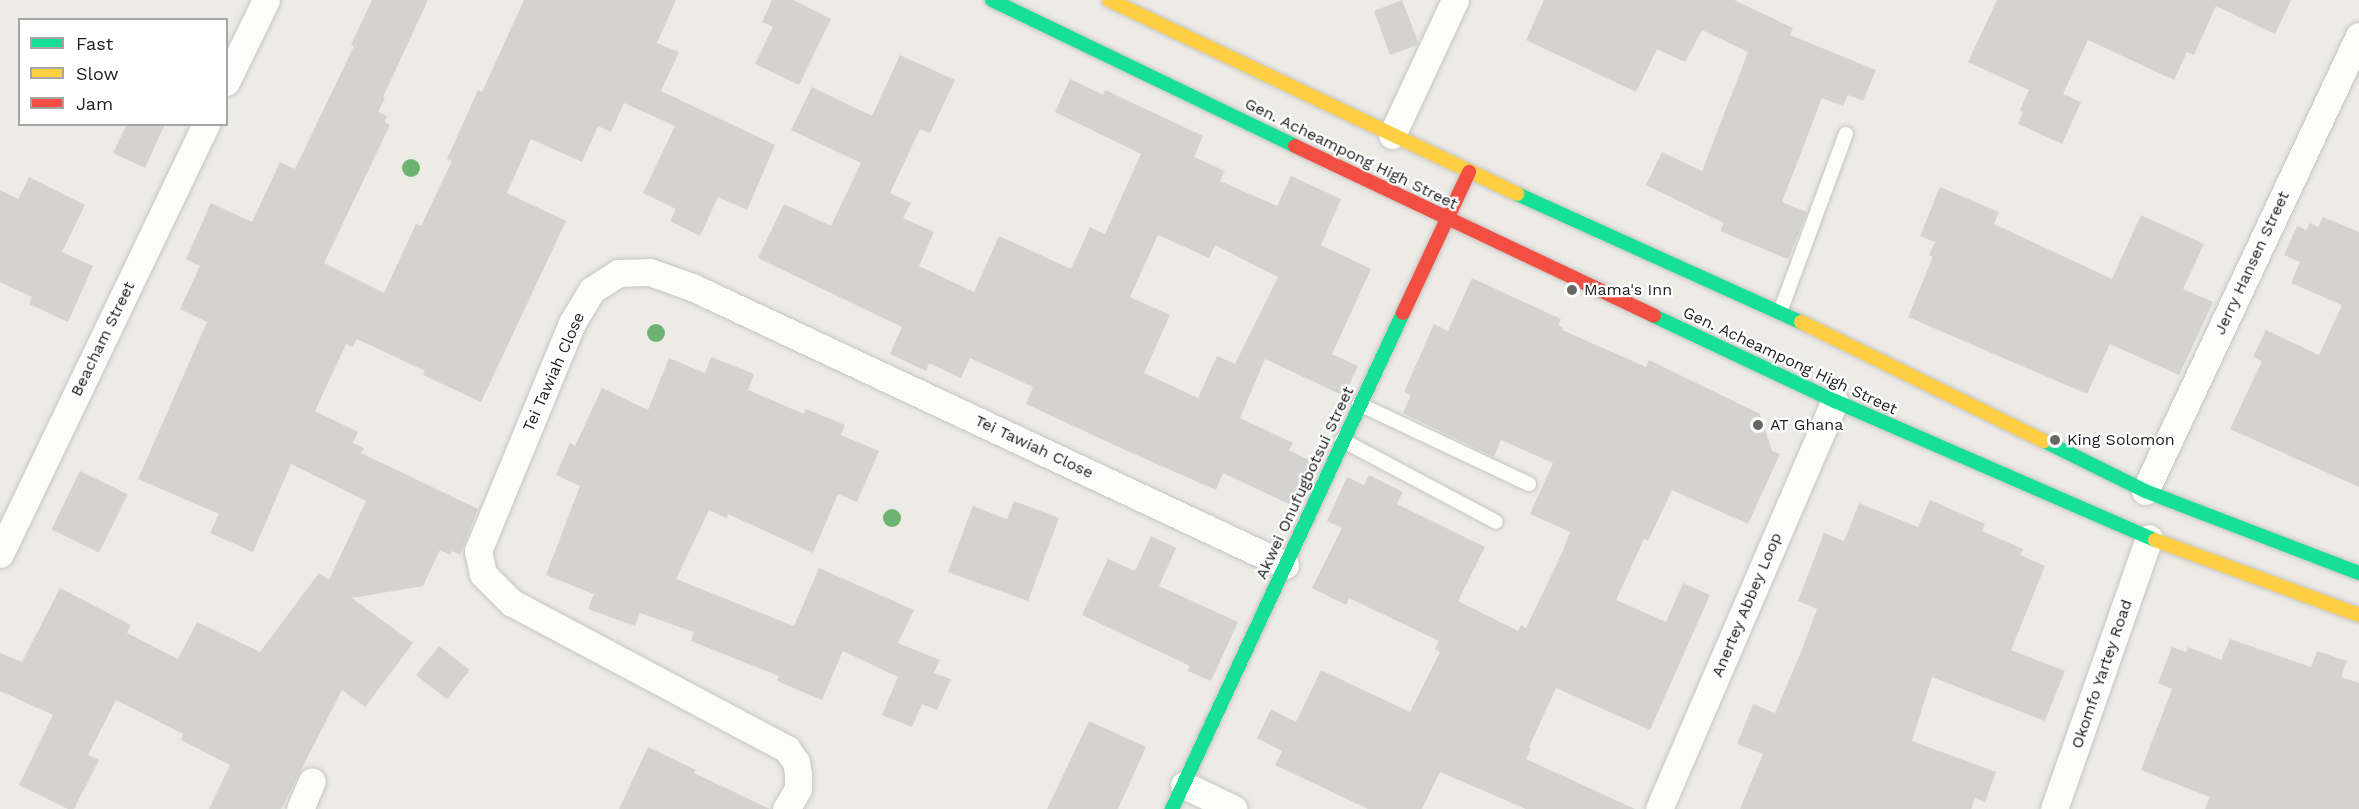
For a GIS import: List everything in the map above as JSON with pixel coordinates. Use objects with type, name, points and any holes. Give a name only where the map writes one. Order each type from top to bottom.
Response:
[{"type":"main road","name":"Gen. Acheampong High Street","points":[[992,0],[1445,218],[1835,401],[2149,538],[2359,615]]},
{"type":"main road","name":"Gen. Acheampong High Street","points":[[1109,0],[1469,172],[1780,312],[2145,491],[2359,573]]},
{"type":"main road","name":"Akwei Onufugbotsui Street","points":[[1172,809],[1445,218],[1469,172]]},
{"type":"street","points":[[228,78],[266,0]]},
{"type":"street","points":[[1392,135],[1455,0]]},
{"type":"street","name":"Jerry Hansen Street","points":[[2145,491],[2359,36]]},
{"type":"street","name":"Beacham Street","points":[[0,554],[205,126]]},
{"type":"street","name":"Tei Tawiah Close","points":[[786,809],[798,789],[796,762],[787,749],[512,603],[483,574],[478,551],[572,323],[592,290],[618,273],[650,272],[692,287],[1285,564]]},
{"type":"street","name":"Anertey Abbey Loop","points":[[1659,809],[1835,401]]},
{"type":"street","name":"Okomfo Yartey Road","points":[[2054,809],[2149,538]]},
{"type":"street","points":[[300,809],[312,781]]},
{"type":"street","points":[[1184,785],[1234,809]]},
{"type":"lane","points":[[1780,312],[1846,134]]},
{"type":"lane","points":[[1359,404],[1529,484]]},
{"type":"lane","points":[[1342,440],[1496,522]]},
{"type":"building","points":[[372,0],[428,0],[378,112],[387,116],[385,122],[390,125],[324,263],[384,293],[416,224],[421,226],[452,161],[447,159],[478,90],[482,92],[524,0],[676,0],[657,43],[679,52],[661,91],[775,145],[747,210],[718,197],[700,236],[670,221],[676,209],[643,193],[675,126],[624,103],[611,132],[598,126],[582,162],[531,139],[507,193],[566,221],[481,402],[423,375],[425,371],[357,339],[353,347],[346,344],[315,411],[358,432],[353,443],[364,448],[361,453],[478,509],[460,555],[452,551],[450,555],[440,550],[423,586],[352,598],[413,643],[365,707],[342,690],[281,809],[209,809],[230,765],[181,740],[183,734],[116,700],[88,755],[99,760],[74,809],[68,809],[19,785],[53,715],[0,691],[0,653],[22,662],[60,588],[131,625],[127,633],[178,659],[197,622],[260,652],[319,573],[329,580],[366,501],[291,464],[253,552],[210,533],[219,514],[138,479],[207,322],[180,309],[200,266],[186,259],[211,203],[252,222],[280,162],[295,169],[354,46],[351,45]]},
{"type":"building","points":[[772,0],[793,0],[831,19],[799,85],[755,64],[773,27],[762,22]]},
{"type":"building","points":[[1402,0],[1418,42],[1417,45],[1390,55],[1374,11]]},
{"type":"building","points":[[1544,0],[1734,0],[1793,28],[1790,35],[1876,70],[1863,101],[1848,95],[1843,106],[1822,98],[1782,202],[1807,212],[1788,259],[1720,231],[1724,223],[1646,185],[1662,152],[1702,171],[1748,52],[1702,30],[1685,62],[1657,49],[1636,92],[1526,40]]},
{"type":"building","points":[[1997,0],[2291,0],[2275,34],[2216,6],[2194,55],[2187,52],[2174,80],[2088,40],[2063,94],[2081,102],[2062,144],[2018,124],[2023,112],[2020,110],[2029,90],[1968,62]]},
{"type":"building","points":[[900,55],[955,80],[930,133],[920,129],[890,193],[911,203],[903,218],[934,232],[919,266],[974,292],[999,236],[1071,269],[1090,227],[1105,234],[1141,154],[1055,112],[1070,79],[1103,95],[1105,90],[1203,136],[1194,157],[1225,171],[1220,181],[1277,206],[1291,176],[1341,199],[1321,245],[1371,269],[1332,354],[1358,366],[1344,396],[1265,359],[1240,418],[1293,443],[1289,450],[1313,462],[1293,506],[1223,473],[1216,490],[1125,450],[1026,404],[1033,387],[970,358],[961,378],[929,363],[926,371],[890,354],[902,327],[758,258],[784,204],[831,226],[861,163],[791,130],[812,87],[872,116]],"holes":[[[1158,235],[1209,258],[1215,245],[1278,277],[1235,364],[1217,356],[1198,398],[1144,373],[1170,315],[1130,297]]]},
{"type":"building","points":[[126,126],[164,126],[145,168],[113,153]]},
{"type":"building","points":[[29,177],[85,205],[62,252],[93,266],[68,322],[29,304],[32,297],[0,282],[0,190],[18,199]]},
{"type":"building","points":[[1940,187],[1999,212],[1994,224],[2112,279],[2141,215],[2204,244],[2183,289],[2213,302],[2179,375],[2110,344],[2087,394],[1908,317],[1933,257],[1929,255],[1935,242],[1920,236]]},
{"type":"building","points":[[2323,217],[2359,232],[2359,487],[2230,429],[2262,361],[2253,357],[2266,330],[2319,355],[2342,305],[2291,283],[2300,262],[2284,255],[2297,226],[2306,230],[2310,223],[2318,227]]},
{"type":"building","points":[[1472,278],[1561,319],[1558,325],[1564,328],[1562,330],[1646,367],[1649,360],[1760,414],[1772,451],[1780,454],[1748,524],[1672,490],[1648,541],[1644,539],[1616,600],[1666,622],[1683,583],[1710,595],[1650,730],[1556,688],[1529,747],[1531,748],[1526,759],[1635,809],[1526,809],[1440,772],[1422,809],[1368,809],[1275,765],[1282,751],[1257,738],[1271,709],[1296,722],[1321,670],[1410,712],[1440,652],[1435,649],[1439,641],[1349,598],[1346,605],[1312,588],[1342,528],[1327,521],[1347,477],[1364,485],[1369,475],[1403,492],[1397,504],[1485,547],[1458,601],[1518,631],[1521,625],[1526,628],[1563,551],[1570,532],[1530,514],[1553,463],[1501,440],[1494,457],[1403,413],[1411,395],[1404,392],[1434,324],[1448,331]]},
{"type":"building","points":[[711,357],[754,374],[748,390],[804,414],[806,409],[845,425],[841,435],[879,451],[857,502],[838,494],[813,553],[728,514],[726,518],[709,510],[676,579],[794,626],[819,568],[914,610],[898,643],[940,660],[934,673],[951,679],[937,710],[922,704],[912,727],[882,715],[898,677],[843,651],[822,700],[777,681],[779,676],[691,641],[694,632],[640,613],[635,626],[588,609],[594,594],[546,575],[580,486],[556,475],[570,443],[575,446],[602,388],[648,410],[669,358],[705,373]]},
{"type":"building","points":[[80,471],[128,494],[99,553],[52,529]]},
{"type":"building","points":[[1930,500],[1985,524],[1982,531],[2023,549],[2020,555],[2045,566],[2011,650],[2065,671],[2045,721],[1932,677],[1912,741],[1996,772],[1985,802],[1975,798],[1971,809],[1740,809],[1763,754],[1737,744],[1753,704],[1775,713],[1803,647],[1817,609],[1798,601],[1824,533],[1844,541],[1859,503],[1918,527]]},
{"type":"building","points":[[1014,501],[1059,518],[1028,601],[948,572],[973,506],[1007,519]]},
{"type":"building","points":[[1151,536],[1176,548],[1159,586],[1238,622],[1211,681],[1188,671],[1190,666],[1082,615],[1108,559],[1135,571]]},
{"type":"building","points":[[2230,639],[2311,667],[2317,651],[2347,661],[2341,677],[2359,683],[2359,809],[2205,809],[2210,797],[2141,770],[2172,689],[2158,683],[2172,647],[2186,652],[2188,647],[2221,660]]},
{"type":"building","points":[[439,646],[470,670],[447,699],[416,675]]},
{"type":"building","points":[[1089,721],[1146,747],[1118,809],[1047,809]]},
{"type":"building","points":[[648,747],[696,770],[694,773],[770,809],[619,809]]},
{"type":"traffic: fast","points":[[992,0],[1295,146]]},
{"type":"traffic: fast","points":[[1517,194],[1801,322]]},
{"type":"traffic: fast","points":[[1172,809],[1403,313]]},
{"type":"traffic: fast","points":[[1654,316],[1835,401],[2155,540]]},
{"type":"traffic: fast","points":[[2044,441],[2145,491],[2359,573]]},
{"type":"traffic: slow","points":[[1109,0],[1517,194]]},
{"type":"traffic: slow","points":[[1801,322],[2044,441]]},
{"type":"traffic: slow","points":[[2155,540],[2359,615]]},
{"type":"traffic: jam","points":[[1295,146],[1654,316]]},
{"type":"traffic: jam","points":[[1403,313],[1469,172]]},
{"type":"place","name":"Mama's Inn","points":[[1572,290]]},
{"type":"place","name":"AT Ghana","points":[[1758,425]]},
{"type":"place","name":"King Solomon","points":[[2055,440]]}]
